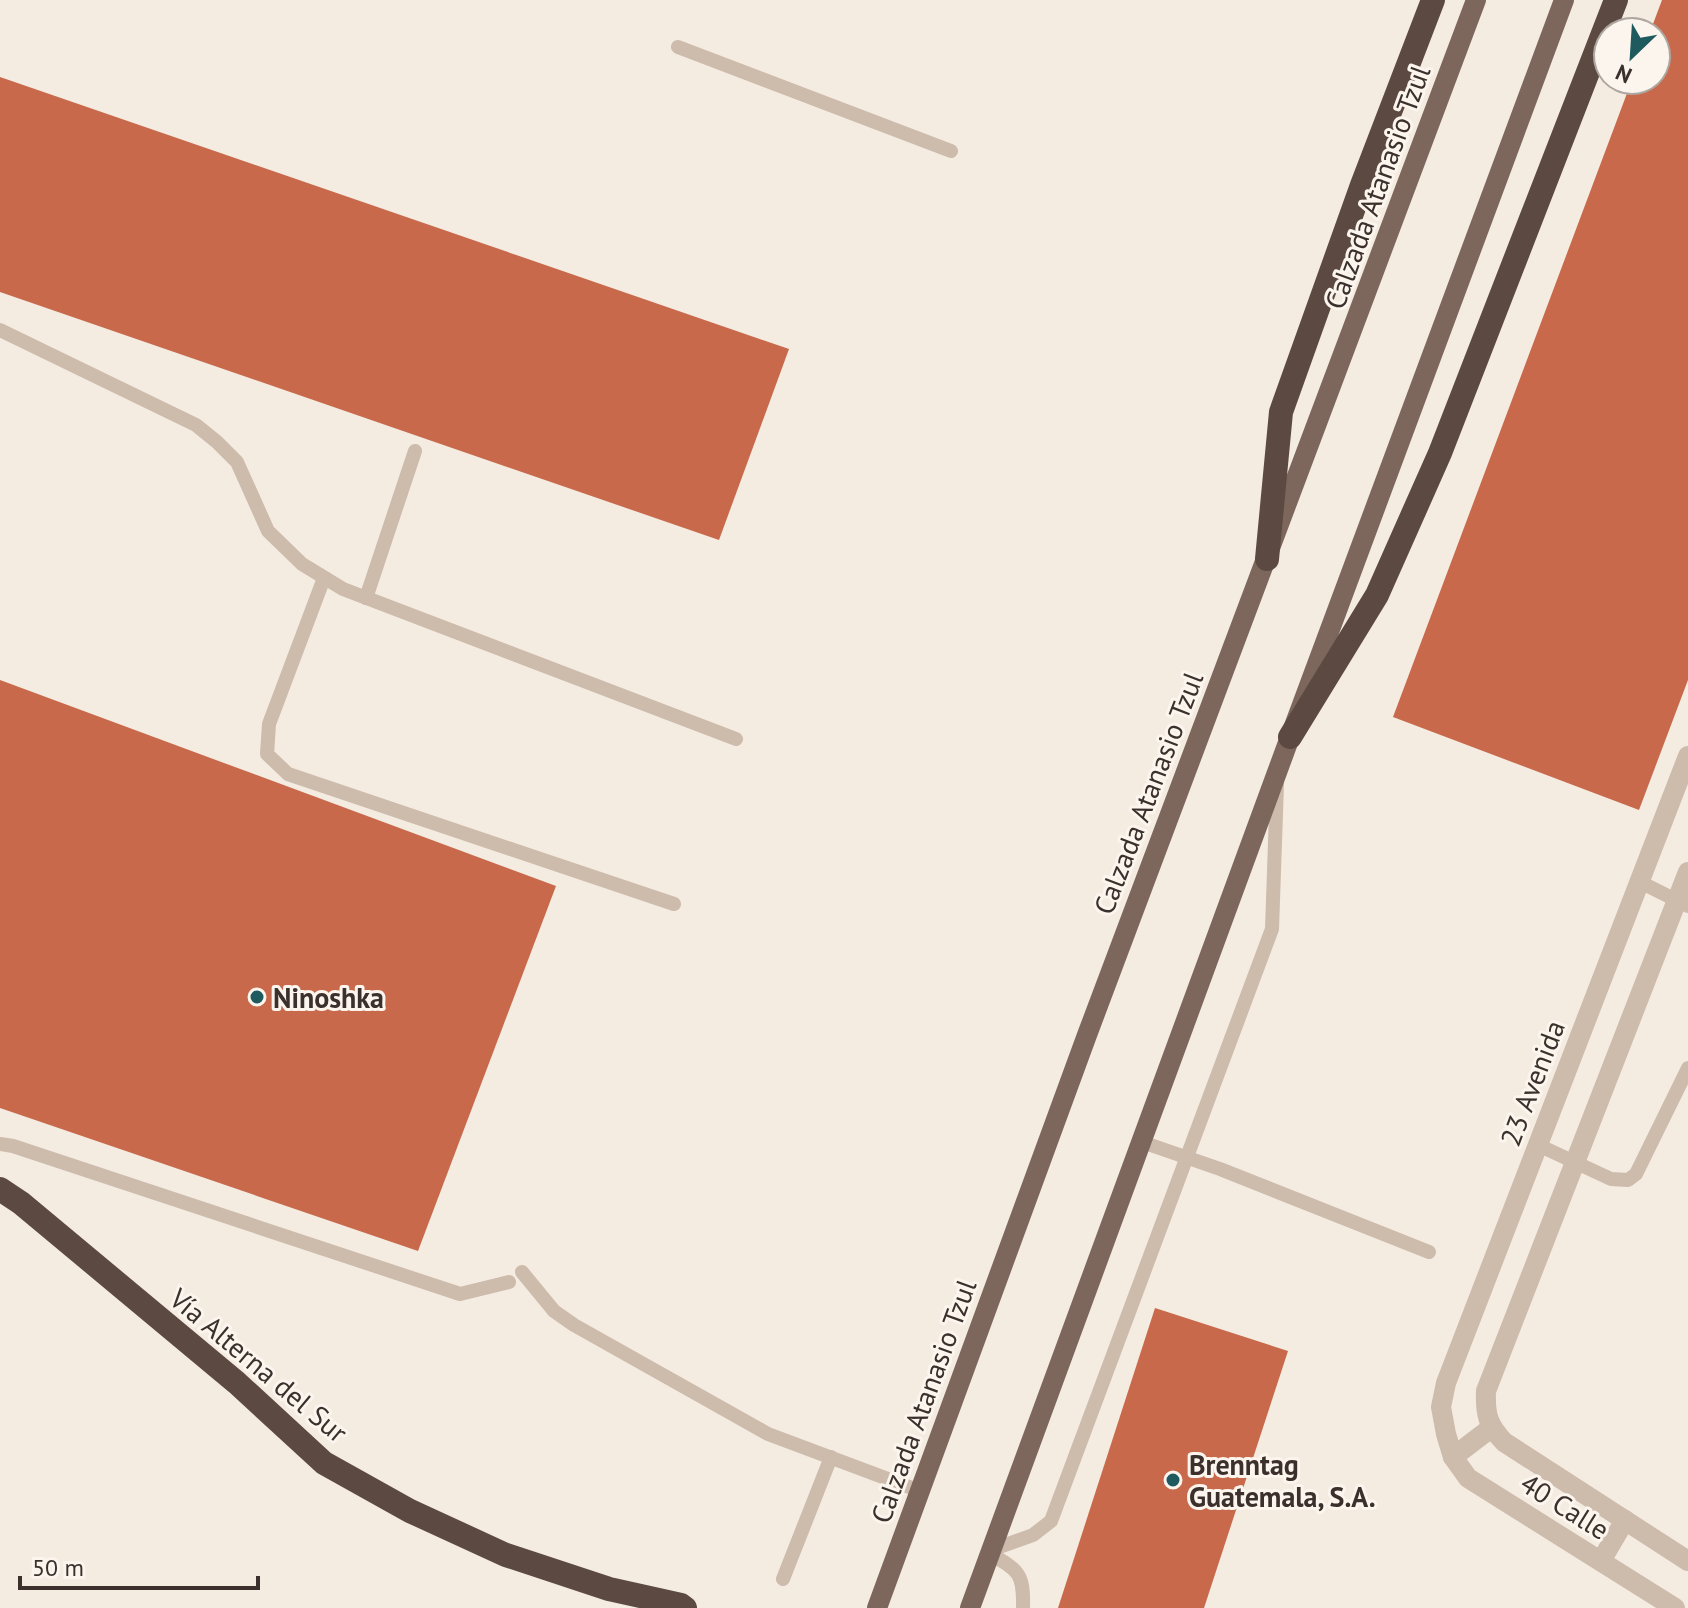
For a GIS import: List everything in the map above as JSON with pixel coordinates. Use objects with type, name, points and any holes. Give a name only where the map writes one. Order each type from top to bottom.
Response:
[{"type":"highway","points":[[1267,559],[1281,412],[1362,185],[1433,0]]},
{"type":"highway","points":[[1290,737],[1377,595],[1440,453],[1616,0]]},
{"type":"highway","name":"Vía Alterna del Sur","points":[[0,1189],[21,1203],[237,1383],[324,1463],[410,1511],[506,1555],[609,1589],[685,1608]]},
{"type":"main road","name":"Calzada Atanasio Tzul","points":[[877,1608],[1087,1035],[1476,0]]},
{"type":"main road","points":[[970,1608],[1564,0]]},
{"type":"street","name":"23 Avenida","points":[[1446,1434],[1441,1407],[1446,1383],[1688,756]]},
{"type":"street","points":[[1453,1457],[1488,1419],[1486,1391],[1574,1162],[1683,903],[1688,872]]},
{"type":"street","name":"40 Calle","points":[[1488,1419],[1504,1442],[1688,1561]]},
{"type":"street","name":"40 Calle","points":[[1446,1434],[1453,1457],[1468,1478],[1675,1608]]},
{"type":"street","points":[[1601,1561],[1625,1520]]},
{"type":"lane","points":[[678,47],[951,151]]},
{"type":"lane","points":[[0,330],[196,425],[237,462],[268,531],[302,564],[343,589],[736,739]]},
{"type":"lane","points":[[366,598],[415,451]]},
{"type":"lane","points":[[324,578],[269,724],[267,754],[288,774],[674,904]]},
{"type":"lane","points":[[990,1552],[1033,1535],[1051,1521],[1272,929],[1277,772]]},
{"type":"lane","points":[[1640,882],[1683,903]]},
{"type":"lane","points":[[1538,1145],[1611,1179],[1628,1180],[1636,1174],[1688,1068]]},
{"type":"lane","points":[[1142,1142],[1220,1169],[1429,1252]]},
{"type":"lane","points":[[0,1144],[460,1294],[509,1282]]},
{"type":"lane","points":[[522,1272],[554,1311],[574,1325],[768,1434],[920,1491]]},
{"type":"lane","points":[[783,1579],[831,1457]]},
{"type":"lane","points":[[990,1552],[1011,1566],[1020,1577],[1023,1608]]},
{"type":"building","points":[[1662,0],[1688,0],[1688,680],[1639,810],[1393,717],[1626,96],[1672,96],[1672,16],[1656,16]]},
{"type":"building","points":[[0,77],[789,349],[719,540],[0,292]]},
{"type":"building","name":"Ninoshka","points":[[0,680],[556,886],[418,1251],[0,1108]]},
{"type":"building","name":"Brenntag Guatemala, S.A.","points":[[1155,1308],[1288,1351],[1204,1608],[1058,1608]]},
{"type":"place","name":"Ninoshka","points":[[257,997]]},
{"type":"place","name":"Brenntag Guatemala, S.A.","points":[[1173,1480]]}]
